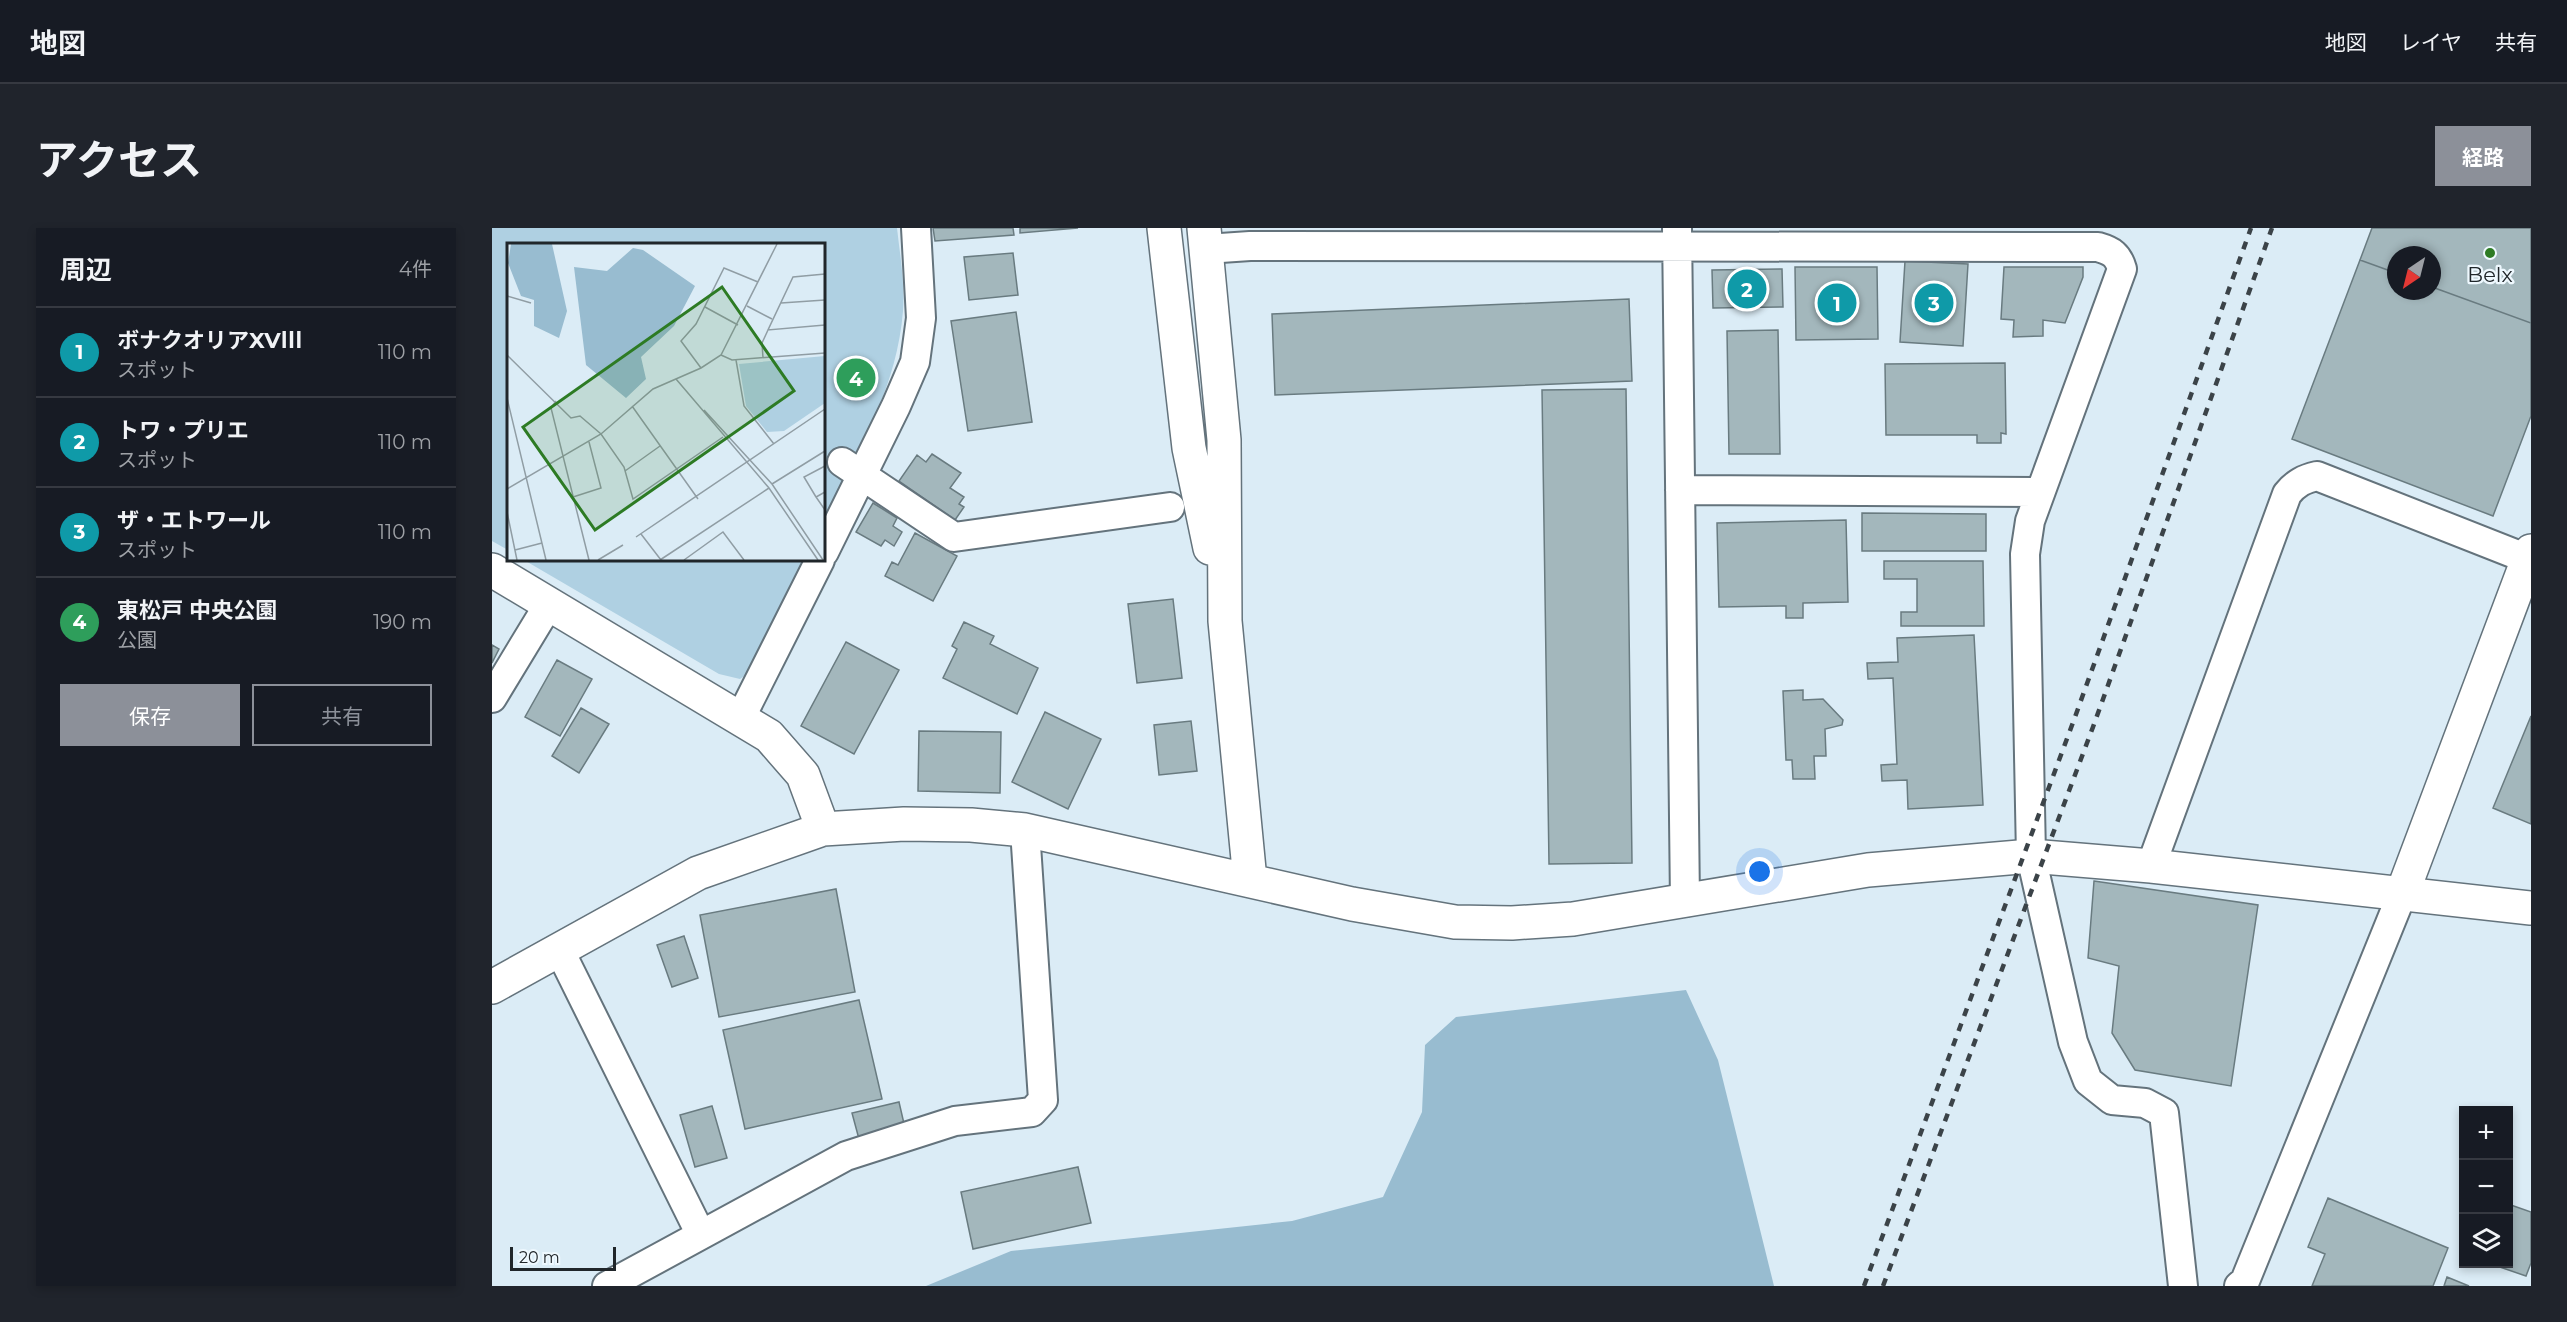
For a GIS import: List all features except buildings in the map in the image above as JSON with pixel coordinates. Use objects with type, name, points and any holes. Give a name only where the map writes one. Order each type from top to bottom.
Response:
[{"type":"street","points":[[825,549],[852,468],[915,362],[921,318],[916,228]]},
{"type":"street","points":[[1164,228],[1190,448],[1225,621]]},
{"type":"street","points":[[1250,880],[1225,621],[1224,440],[1205,238],[1250,246],[1677,238],[2098,247],[2111,250],[2119,260],[2121,269],[2030,521],[2025,554],[2031,856],[2073,1042],[2088,1081],[2112,1100],[2145,1103],[2164,1113],[2183,1286]]},
{"type":"street","points":[[1677,238],[1685,902]]},
{"type":"street","points":[[852,468],[954,537],[1170,507]]},
{"type":"street","points":[[2151,866],[2287,494],[2293,487],[2303,479],[2317,476],[2530,555],[2402,894],[2245,1281],[2239,1286]]},
{"type":"street","points":[[1680,490],[2040,492]]},
{"type":"street","points":[[740,719],[819,561]]},
{"type":"street","points":[[492,570],[769,736],[803,775],[822,829]]},
{"type":"street","points":[[492,698],[549,604]]},
{"type":"street","points":[[492,987],[698,873],[822,829],[904,824],[971,825],[1025,830],[1352,904],[1455,922],[1512,923],[1573,919],[1868,870],[2031,856],[2151,866],[2531,909]]},
{"type":"street","points":[[607,1286],[699,1233],[846,1156],[955,1121],[1032,1112],[1043,1100],[1025,830]]},
{"type":"street","points":[[559,949],[699,1233]]},
{"type":"shaded area","points":[[492,228],[897,228],[902,269],[903,311],[893,367],[874,420],[825,519],[825,243],[507,243],[507,549],[492,541]]},
{"type":"shaded area","points":[[526,561],[805,561],[749,673],[740,679],[719,674]]},
{"type":"shaded area","points":[[1686,990],[1718,1060],[1774,1286],[926,1286],[1011,1251],[1292,1221],[1383,1197],[1422,1112],[1425,1045],[1456,1017]]},
{"type":"railway","points":[[1864,1286],[2075,717],[2251,228]]},
{"type":"railway","points":[[1883,1286],[2093,727],[2272,228]]},
{"type":"place","name":"Belx","points":[[2490,253]]},
{"type":"place","name":"トワ・プリエ","points":[[1747,289]]},
{"type":"place","name":"ボナクオリアXVⅢ","points":[[1837,303]]},
{"type":"place","name":"ザ・エトワール","points":[[1934,303]]},
{"type":"place","name":"東松戸 中央公園","points":[[856,378]]}]
